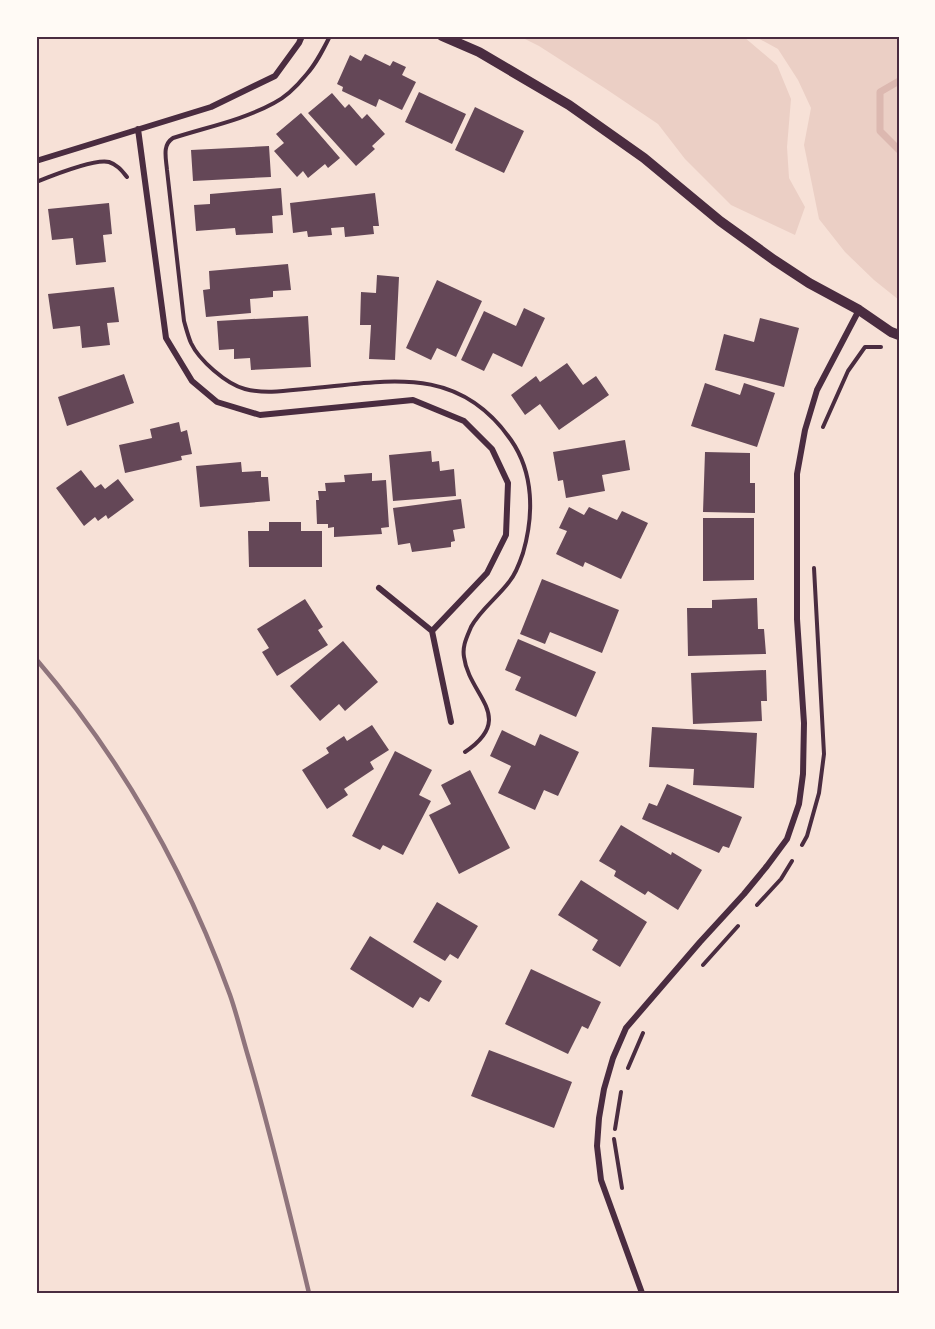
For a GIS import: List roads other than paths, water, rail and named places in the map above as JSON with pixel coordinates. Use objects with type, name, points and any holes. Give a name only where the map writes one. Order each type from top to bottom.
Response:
[{"type":"street","points":[[36,161],[211,107],[275,76],[302,36]]},
{"type":"street","points":[[442,36],[479,52],[568,105],[644,158],[720,221],[774,260],[899,335]]},
{"type":"street","points":[[138,129],[166,338],[192,381],[217,402],[260,414],[412,400],[464,421],[492,449],[508,483],[506,535],[487,573],[432,631]]},
{"type":"street","points":[[642,1293],[601,1180],[597,1146],[604,1089],[613,1058],[626,1028],[767,866],[787,839],[799,804],[803,774],[804,723],[797,619],[797,474],[805,430],[817,390],[859,310]]},
{"type":"street","points":[[379,588],[432,631],[451,722]]},
{"type":"waterway","points":[[899,81],[880,92],[880,131],[899,150]]},
{"type":"railway","points":[[36,659],[96,736],[148,818],[172,861],[213,950],[233,1003],[256,1085],[309,1293]]}]
